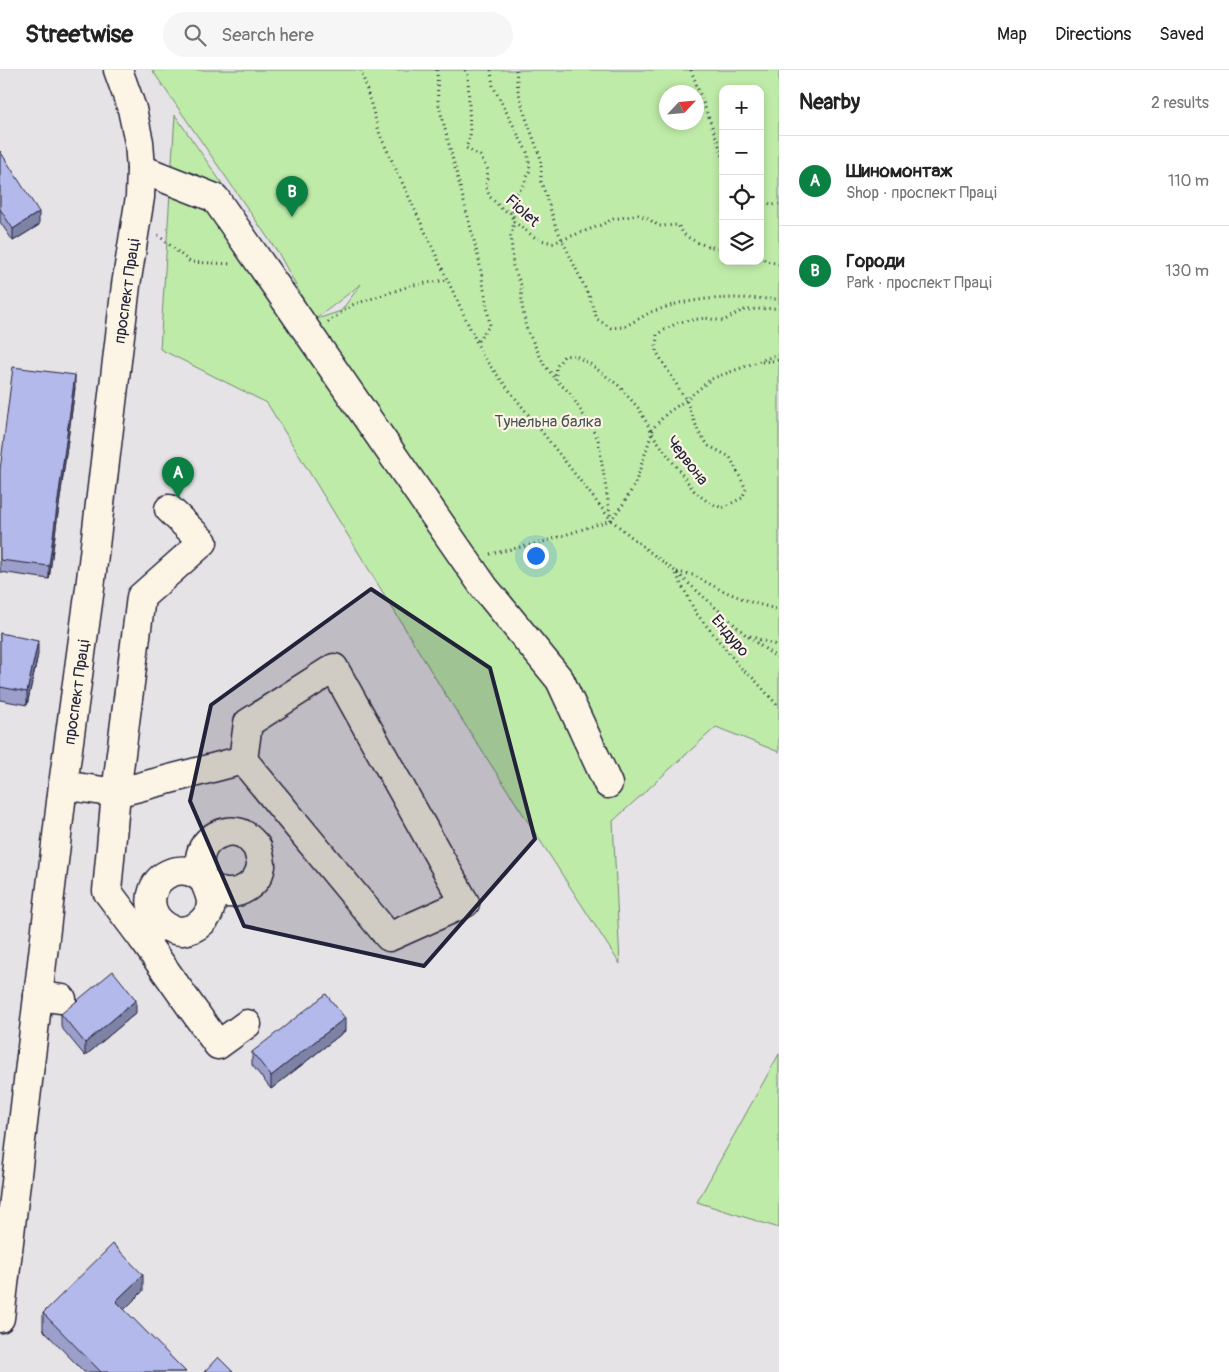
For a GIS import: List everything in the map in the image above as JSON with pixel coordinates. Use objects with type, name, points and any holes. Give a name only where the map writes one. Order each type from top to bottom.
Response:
[{"type":"street","name":"проспект Праці","points":[[0,1318],[5,1223],[50,998],[63,785],[90,588],[126,285],[140,196],[139,142],[134,117],[118,70]]},
{"type":"street","points":[[140,169],[215,198],[484,587],[560,680],[608,784]]},
{"type":"street","points":[[169,509],[203,542],[140,597],[116,793],[107,891],[152,931],[218,1045],[246,1024]]},
{"type":"street","points":[[334,668],[465,903],[389,937],[243,760],[248,722],[334,668]]},
{"type":"street","points":[[63,785],[116,793],[243,760]]},
{"type":"street","points":[[177,871],[187,871],[196,874],[204,880],[209,889],[210,909],[206,918],[199,925],[190,930],[180,931],[170,928],[152,931],[155,916],[151,897],[154,887],[160,879],[177,871]]},
{"type":"path","points":[[362,70],[380,135],[484,358],[611,520],[675,571],[747,636],[779,659]]},
{"type":"path","points":[[437,70],[438,102],[479,260],[490,324],[477,342]]},
{"type":"path","name":"Fiolet","points":[[465,70],[468,75],[470,135],[466,148],[480,156],[488,170],[486,187],[490,197],[501,208],[510,213],[514,222],[537,239],[553,243],[612,219],[638,214],[659,226],[678,224],[683,234],[703,245],[719,248]]},
{"type":"path","points":[[491,70],[493,86],[528,154],[530,170],[523,186],[512,199],[514,222],[511,236],[513,266],[521,285],[526,328],[545,366],[570,393],[598,439],[611,520]]},
{"type":"path","points":[[516,70],[518,90],[540,159],[541,182],[556,227],[590,296],[597,318],[611,328],[624,327],[651,312],[679,303],[706,299],[779,299]]},
{"type":"path","points":[[691,70],[719,145]]},
{"type":"path","points":[[764,201],[772,205],[779,204]]},
{"type":"path","points":[[764,259],[779,264]]},
{"type":"path","name":"Червона","points":[[556,380],[556,367],[564,356],[574,356],[590,364],[618,384],[640,409],[652,432],[694,492],[708,502],[722,508],[742,498],[746,490],[730,457],[709,446],[700,433],[686,400],[656,352],[657,334],[679,322],[705,318],[724,321],[743,310],[779,308]]},
{"type":"path","points":[[465,559],[543,542],[611,520],[635,484],[654,427],[667,413],[711,379],[779,354]]},
{"type":"path","points":[[757,362],[779,360]]},
{"type":"path","points":[[675,571],[693,575],[721,590],[751,602],[779,610]]},
{"type":"path","name":"Ендуро","points":[[675,571],[696,613],[741,668],[754,679],[779,707]]},
{"type":"path","points":[[747,636],[779,646]]},
{"type":"highlighted area","points":[[371,589],[490,668],[535,839],[424,966],[244,926],[190,801],[211,705]]},
{"type":"green space","name":"Тунельна балка","points":[[152,70],[779,70],[779,752],[716,727],[613,821],[620,964],[442,689],[267,403],[160,349],[175,115],[311,313],[279,254]],"holes":[[[361,284],[341,311],[317,319],[317,318]]]},
{"type":"green space","points":[[779,1054],[779,1228],[697,1202]]},
{"type":"building","points":[[0,151],[39,212],[13,229],[0,209]]},
{"type":"building","points":[[13,367],[75,375],[49,566],[0,560],[0,470]]},
{"type":"building","points":[[0,633],[38,641],[27,692],[0,687]]},
{"type":"building","points":[[113,971],[136,1000],[85,1043],[61,1014]]},
{"type":"building","points":[[326,994],[345,1018],[271,1076],[252,1052]]},
{"type":"building","points":[[113,1244],[143,1275],[116,1301],[186,1372],[101,1372],[43,1313]]},
{"type":"building","points":[[218,1357],[233,1372],[204,1372]]},
{"type":"place","name":"Городи","points":[[292,217]]},
{"type":"place","name":"Шиномонтаж","points":[[178,498]]}]
